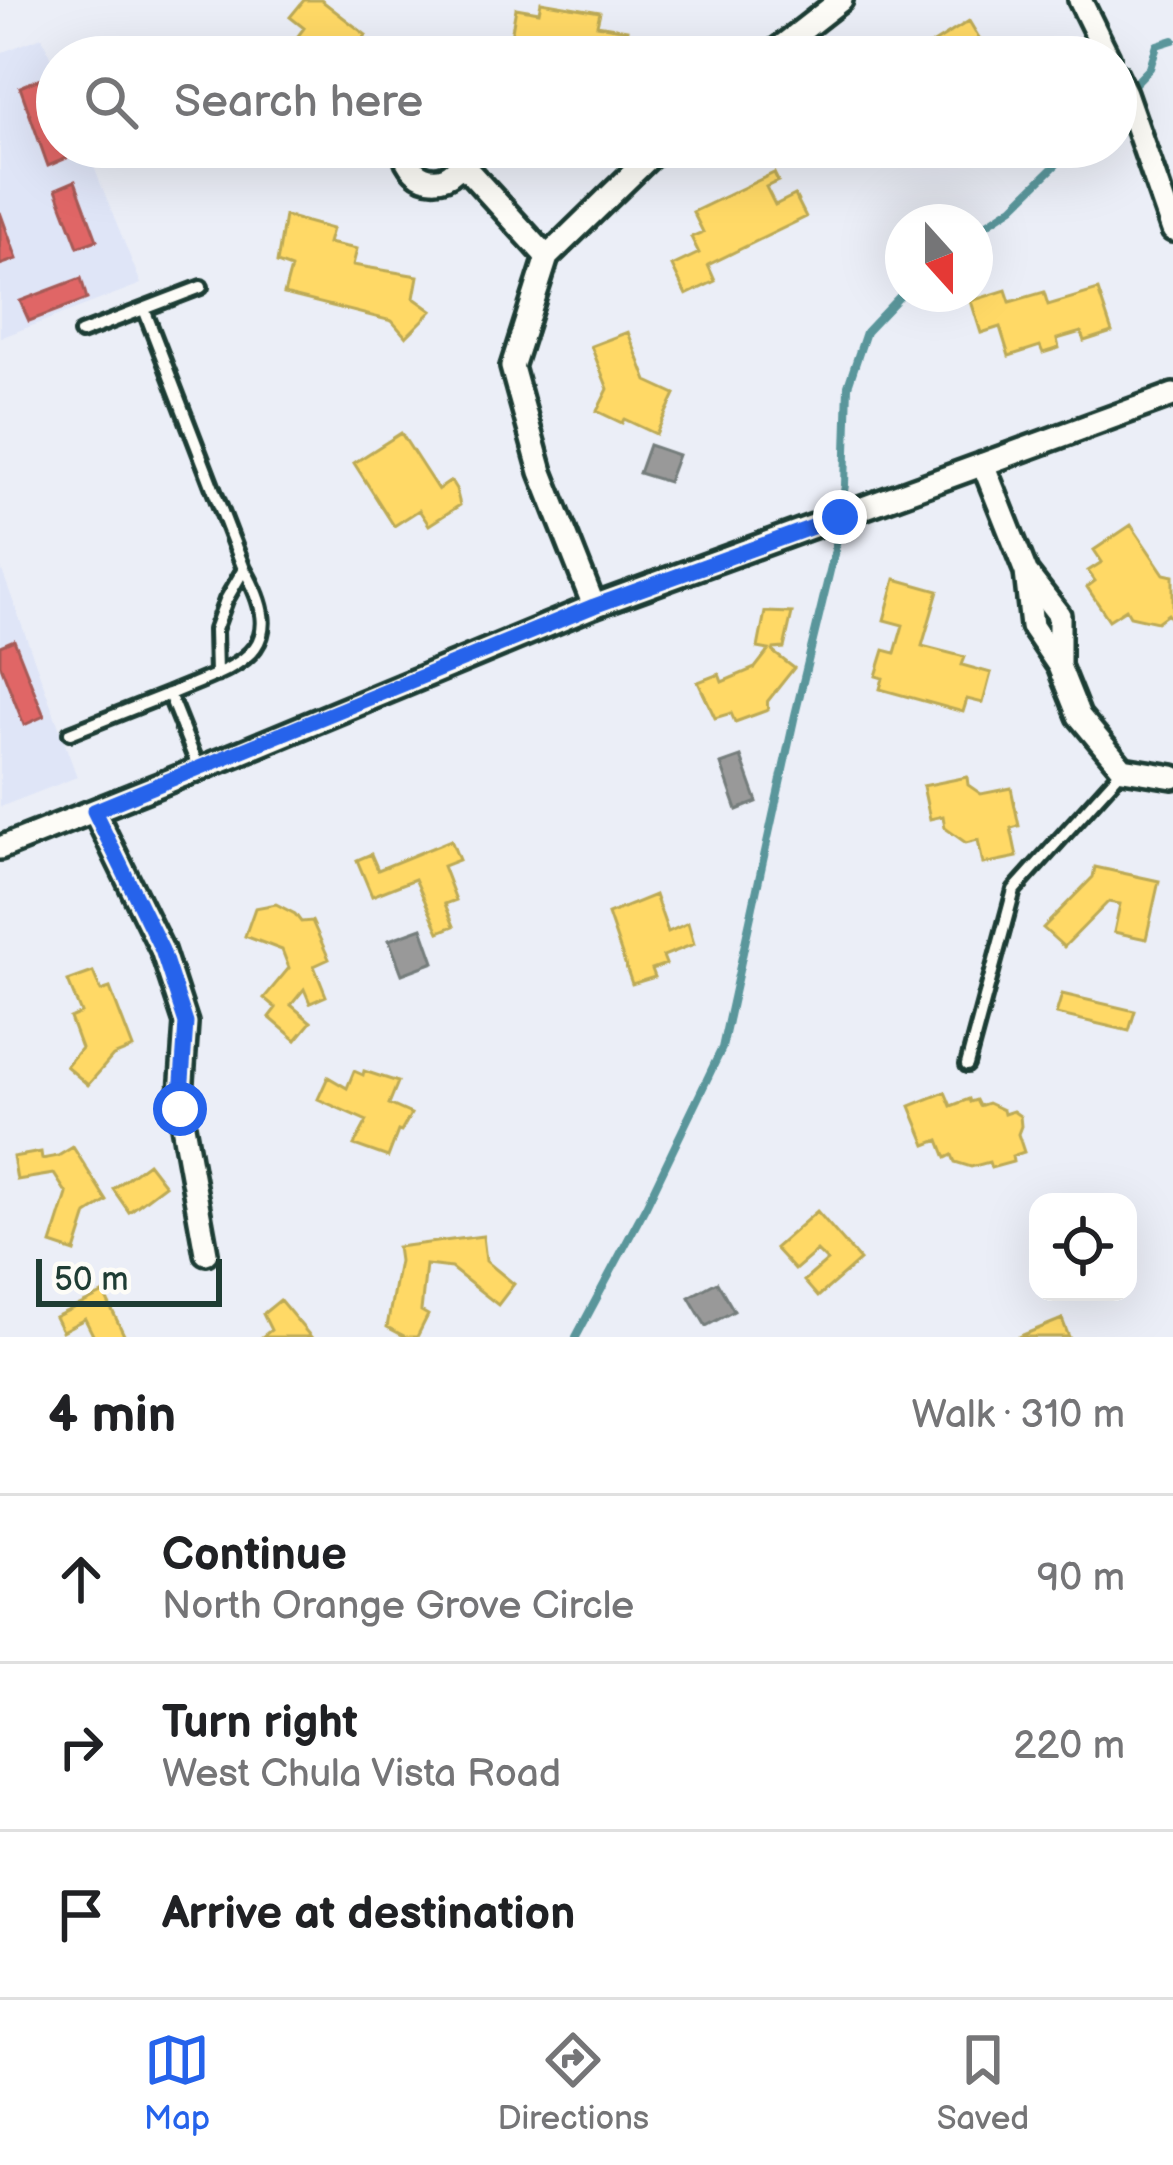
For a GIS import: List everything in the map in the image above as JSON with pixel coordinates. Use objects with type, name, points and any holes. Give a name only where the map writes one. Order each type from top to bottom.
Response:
[{"type":"street","points":[[795,36],[841,0]]},
{"type":"street","points":[[1079,0],[1097,36]]},
{"type":"street","points":[[1137,127],[1173,230]]},
{"type":"street","points":[[410,168],[426,178],[446,177],[454,168]]},
{"type":"street","points":[[470,168],[482,190],[547,256]]},
{"type":"street","points":[[594,606],[542,472],[512,367],[547,256],[638,168]]},
{"type":"street","points":[[0,848],[594,606],[1173,395]]},
{"type":"street","points":[[983,464],[1026,572],[1059,615],[1059,666],[1079,716],[1123,769],[1173,777]]},
{"type":"street","points":[[94,811],[162,950],[186,1023],[180,1109],[206,1253]]},
{"type":"lane","points":[[81,333],[201,286]]},
{"type":"lane","points":[[70,734],[247,660],[264,630],[261,598],[244,569],[144,309]]},
{"type":"lane","points":[[216,675],[215,630],[244,569]]},
{"type":"lane","points":[[170,694],[199,769]]},
{"type":"lane","points":[[967,1065],[1014,890],[1123,769]]},
{"type":"shaded area","points":[[36,39],[36,168],[94,168],[141,284],[0,338],[0,53]]},
{"type":"shaded area","points":[[0,565],[77,777],[0,807]]},
{"type":"building: Homes","points":[[304,0],[321,0],[366,35],[298,36],[304,28],[290,17]]},
{"type":"building: Homes","points":[[541,2],[600,12],[597,25],[627,30],[626,36],[511,36],[516,8],[539,12]]},
{"type":"building: Homes","points":[[969,21],[978,36],[945,36]]},
{"type":"building: Homes","points":[[774,173],[778,181],[766,187],[775,205],[795,195],[806,217],[708,265],[715,281],[686,295],[672,266],[699,253],[691,237],[703,232],[693,212]]},
{"type":"building: Homes","points":[[285,216],[332,229],[328,243],[357,249],[353,265],[418,276],[414,298],[432,311],[406,337],[392,321],[284,294],[291,268],[277,263]]},
{"type":"building: Homes","points":[[1006,290],[1010,302],[1044,292],[1048,305],[1098,290],[1112,332],[1084,341],[1081,332],[1057,339],[1059,348],[1043,353],[1040,346],[1009,356],[1000,327],[981,333],[974,312],[993,312],[993,294]]},
{"type":"building: Homes","points":[[628,332],[647,381],[675,394],[656,434],[597,411],[608,389],[591,346]]},
{"type":"building: Homes","points":[[401,433],[438,490],[451,481],[456,489],[460,505],[429,525],[419,510],[394,526],[354,463]]},
{"type":"building: Homes","points":[[1131,525],[1164,574],[1173,576],[1173,621],[1168,614],[1157,622],[1130,616],[1126,609],[1109,620],[1087,587],[1095,581],[1088,571],[1102,562],[1094,550]]},
{"type":"building: Homes","points":[[895,579],[938,591],[922,646],[965,657],[962,665],[991,673],[983,703],[967,699],[963,712],[880,689],[883,678],[876,676],[884,650],[895,653],[903,625],[884,620]]},
{"type":"building: Homes","points":[[765,612],[792,613],[784,648],[773,652],[794,668],[767,702],[768,710],[735,722],[731,713],[715,718],[698,682],[719,674],[722,682],[755,668],[769,650],[758,648]]},
{"type":"building: Homes","points":[[967,777],[968,785],[981,794],[1011,788],[1019,826],[1011,828],[1017,857],[983,864],[978,840],[966,843],[945,828],[943,816],[930,819],[923,786]]},
{"type":"building: Homes","points":[[451,840],[459,860],[443,866],[456,900],[445,904],[454,926],[439,932],[415,879],[372,896],[357,860],[371,854],[378,870]]},
{"type":"building: Homes","points":[[1095,867],[1159,881],[1146,939],[1114,932],[1120,904],[1108,902],[1064,947],[1043,928],[1093,877]]},
{"type":"building: Homes","points":[[655,895],[668,932],[688,923],[694,944],[663,956],[666,964],[652,969],[655,977],[632,984],[608,914]]},
{"type":"building: Homes","points":[[276,904],[301,922],[312,921],[329,959],[314,966],[326,996],[310,1003],[304,989],[291,1005],[311,1022],[296,1040],[269,1017],[276,1008],[264,998],[289,968],[282,950],[245,936],[255,908]]},
{"type":"building: Homes","points":[[93,972],[101,991],[110,988],[133,1048],[113,1056],[88,1085],[66,1066],[81,1048],[70,1018],[81,1013],[68,981]]},
{"type":"building: Homes","points":[[1062,994],[1135,1011],[1129,1031],[1056,1014]]},
{"type":"building: Homes","points":[[354,1071],[398,1082],[389,1104],[411,1114],[388,1157],[354,1145],[367,1121],[318,1099],[328,1077],[347,1088]]},
{"type":"building: Homes","points":[[945,1092],[951,1106],[976,1100],[979,1106],[988,1103],[1004,1114],[1013,1111],[1020,1116],[1018,1134],[1024,1152],[1012,1156],[1013,1162],[971,1167],[955,1162],[952,1155],[946,1158],[939,1140],[926,1145],[910,1106]]},
{"type":"building: Homes","points":[[73,1147],[107,1201],[87,1214],[75,1252],[51,1244],[67,1194],[54,1174],[17,1180],[13,1157],[41,1152],[42,1159]]},
{"type":"building: Homes","points":[[148,1163],[165,1185],[129,1212],[113,1189]]},
{"type":"building: Homes","points":[[817,1211],[860,1260],[818,1297],[804,1281],[827,1261],[817,1251],[795,1270],[775,1248]]},
{"type":"building: Homes","points":[[483,1236],[486,1261],[514,1284],[498,1305],[451,1268],[426,1265],[421,1311],[428,1315],[417,1337],[387,1327],[399,1261],[397,1247]]},
{"type":"building: Homes","points":[[104,1293],[125,1337],[94,1337],[85,1319],[62,1331],[55,1317]]},
{"type":"building: Homes","points":[[280,1300],[311,1337],[262,1337],[271,1330],[263,1314]]},
{"type":"building: Homes","points":[[1062,1319],[1069,1337],[1018,1337]]},
{"type":"building: Shops","points":[[36,80],[36,132],[20,87]]},
{"type":"building: Shops","points":[[75,181],[97,240],[78,247],[56,189]]},
{"type":"building: Shops","points":[[0,212],[17,259],[0,265]]},
{"type":"building: Shops","points":[[81,278],[87,299],[29,321],[20,301]]},
{"type":"building: Shops","points":[[14,640],[44,716],[24,725],[0,664],[0,646]]},
{"type":"building: Industry","points":[[649,445],[678,455],[668,482],[639,473]]},
{"type":"building: Industry","points":[[741,757],[757,802],[737,810],[721,764]]},
{"type":"building: Industry","points":[[422,928],[434,962],[402,974],[389,940]]},
{"type":"building: Industry","points":[[717,1282],[734,1311],[706,1326],[689,1297]]},
{"type":"waterway","points":[[1137,81],[1150,68],[1157,45],[1173,40]]},
{"type":"waterway","points":[[993,220],[1053,168]]},
{"type":"waterway","points":[[576,1337],[722,1048],[835,550],[845,485],[848,386],[866,332],[885,312]]},
{"type":"route","points":[[180,1109],[186,1023],[162,950],[94,811],[594,606],[840,517]]}]
